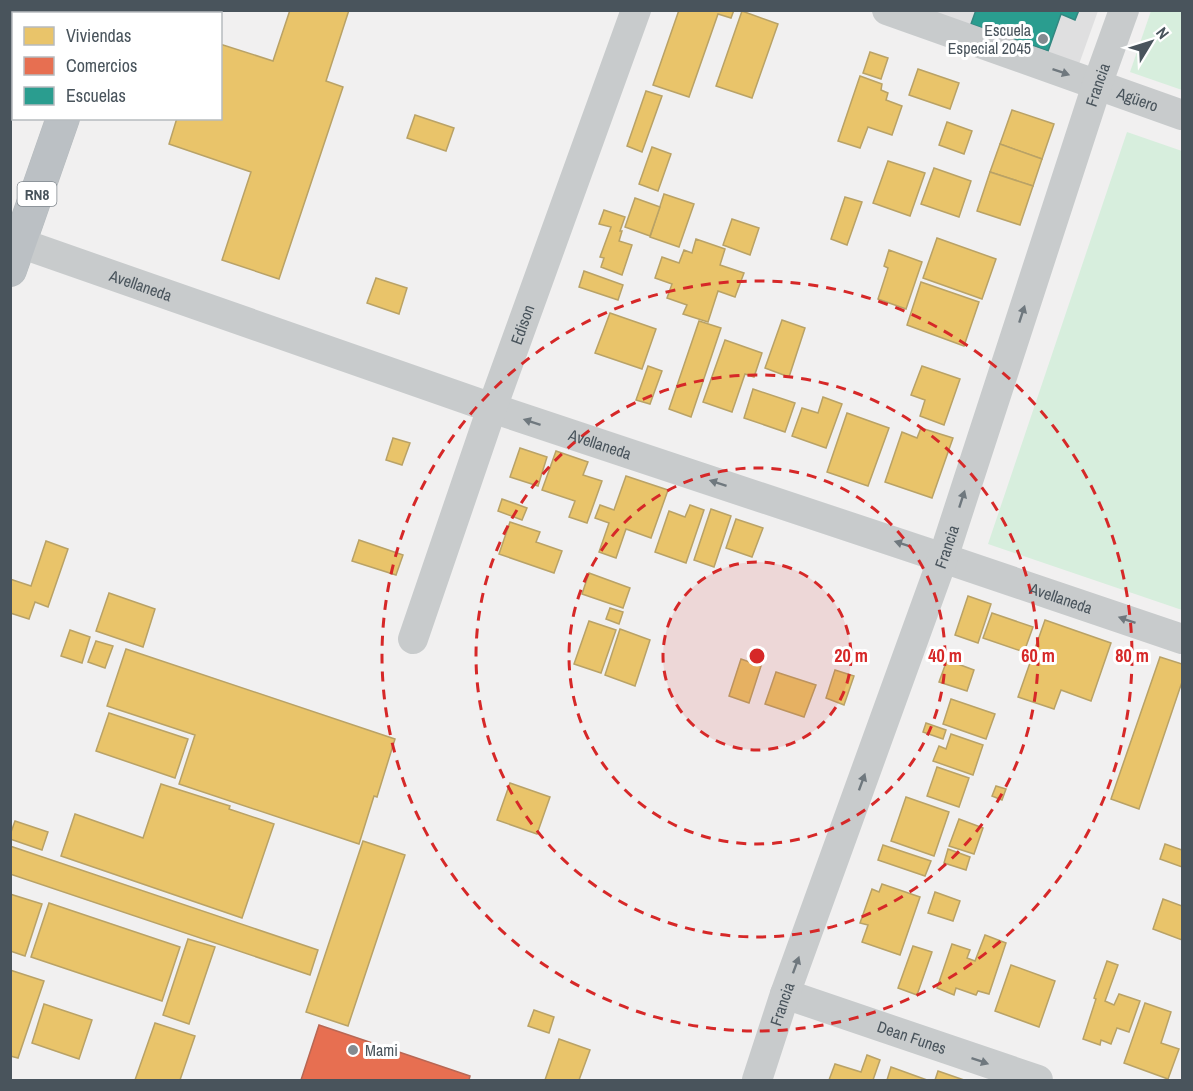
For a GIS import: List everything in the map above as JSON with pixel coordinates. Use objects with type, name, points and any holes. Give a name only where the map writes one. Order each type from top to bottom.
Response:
[{"type":"highway","name":"RN8","points":[[15,257],[62,120]]},
{"type":"street","name":"Edison","points":[[413,639],[492,408],[636,10]]},
{"type":"street","name":"Agüero","points":[[887,10],[1182,115]]},
{"type":"street","name":"Francia","points":[[757,1080],[943,558],[1097,85],[1124,10]]},
{"type":"street","name":"Avellaneda","points":[[15,257],[492,408],[1182,639]]},
{"type":"street","name":"Dean Funes","points":[[786,994],[1038,1080]]},
{"type":"shaded area","name":"Escuela Especial 2045","points":[[918,11],[1098,11],[1078,67]]},
{"type":"green space","points":[[1151,11],[1182,11],[1182,90],[1130,72]]},
{"type":"green space","points":[[1127,132],[1182,151],[1182,610],[988,544]]},
{"type":"building: Viviendas","points":[[290,10],[349,10],[326,81],[343,87],[279,279],[222,260],[251,172],[169,144],[176,120],[222,120],[222,45],[273,61]]},
{"type":"building: Viviendas","points":[[679,10],[734,10],[731,18],[718,14],[689,97],[653,85]]},
{"type":"building: Viviendas","points":[[742,11],[778,24],[752,98],[716,86]]},
{"type":"building: Viviendas","points":[[870,52],[888,58],[881,79],[863,73]]},
{"type":"building: Viviendas","points":[[918,69],[959,83],[950,109],[909,95]]},
{"type":"building: Viviendas","points":[[860,76],[882,84],[881,90],[888,93],[886,100],[902,106],[892,135],[868,127],[860,148],[838,141]]},
{"type":"building: Viviendas","points":[[646,91],[662,96],[642,152],[627,146]]},
{"type":"building: Viviendas","points":[[1012,110],[1054,124],[1042,159],[1000,144]]},
{"type":"building: Viviendas","points":[[415,115],[454,128],[446,151],[407,138]]},
{"type":"building: Viviendas","points":[[947,122],[972,131],[964,154],[939,145]]},
{"type":"building: Viviendas","points":[[1000,144],[1042,159],[1033,186],[990,172]]},
{"type":"building: Viviendas","points":[[652,147],[671,154],[658,191],[639,184]]},
{"type":"building: Viviendas","points":[[888,161],[925,173],[910,216],[873,203]]},
{"type":"building: Viviendas","points":[[934,168],[971,181],[959,217],[921,204]]},
{"type":"building: Viviendas","points":[[990,172],[1033,186],[1020,225],[977,211]]},
{"type":"building: Viviendas","points":[[664,194],[694,204],[679,247],[650,237]]},
{"type":"building: Viviendas","points":[[845,197],[862,202],[847,245],[831,239]]},
{"type":"building: Viviendas","points":[[635,198],[660,207],[650,236],[625,227]]},
{"type":"building: Viviendas","points":[[604,210],[625,217],[619,241],[632,245],[622,275],[601,267],[604,258],[600,257],[611,227],[599,224]]},
{"type":"building: Viviendas","points":[[732,219],[759,228],[750,255],[723,245]]},
{"type":"building: Viviendas","points":[[937,238],[996,259],[982,299],[923,278]]},
{"type":"building: Viviendas","points":[[696,239],[725,249],[720,265],[744,273],[735,297],[718,291],[708,322],[683,314],[687,305],[667,298],[672,284],[655,278],[662,257],[679,263],[684,250],[692,253]]},
{"type":"building: Viviendas","points":[[889,250],[922,262],[906,309],[878,299],[888,268],[884,266]]},
{"type":"building: Viviendas","points":[[584,271],[623,285],[618,300],[579,287]]},
{"type":"building: Viviendas","points":[[376,278],[407,288],[399,314],[367,303]]},
{"type":"building: Viviendas","points":[[921,282],[979,302],[964,346],[907,325]]},
{"type":"building: Viviendas","points":[[610,313],[656,329],[642,369],[595,353]]},
{"type":"building: Viviendas","points":[[782,320],[805,328],[789,377],[765,368]]},
{"type":"building: Viviendas","points":[[699,321],[721,328],[691,417],[669,409]]},
{"type":"building: Viviendas","points":[[725,340],[762,353],[754,377],[745,374],[732,412],[703,402]]},
{"type":"building: Viviendas","points":[[648,366],[662,371],[650,404],[636,400]]},
{"type":"building: Viviendas","points":[[922,366],[960,379],[944,425],[920,416],[925,400],[911,395]]},
{"type":"building: Viviendas","points":[[753,389],[795,403],[785,432],[744,418]]},
{"type":"building: Viviendas","points":[[823,397],[842,404],[826,448],[792,436],[802,408],[818,413]]},
{"type":"building: Viviendas","points":[[847,413],[889,428],[868,486],[827,472]]},
{"type":"building: Viviendas","points":[[921,428],[953,438],[932,498],[885,482],[902,432],[917,438]]},
{"type":"building: Viviendas","points":[[393,438],[410,443],[402,465],[386,460]]},
{"type":"building: Viviendas","points":[[520,448],[547,457],[538,486],[510,477]]},
{"type":"building: Viviendas","points":[[556,451],[588,462],[583,475],[602,481],[587,523],[569,517],[575,501],[542,490]]},
{"type":"building: Viviendas","points":[[626,476],[668,490],[651,538],[626,529],[616,558],[599,552],[609,523],[595,518],[600,505],[614,510]]},
{"type":"building: Viviendas","points":[[502,499],[527,508],[522,520],[498,511]]},
{"type":"building: Viviendas","points":[[690,505],[704,510],[686,563],[655,552],[669,511],[685,517]]},
{"type":"building: Viviendas","points":[[711,509],[731,516],[714,567],[694,560]]},
{"type":"building: Viviendas","points":[[736,519],[763,528],[752,557],[726,548]]},
{"type":"building: Viviendas","points":[[510,522],[540,532],[536,542],[562,551],[554,573],[499,554]]},
{"type":"building: Viviendas","points":[[359,540],[403,555],[396,575],[352,561]]},
{"type":"building: Viviendas","points":[[46,541],[68,549],[48,607],[35,602],[29,619],[10,613],[10,579],[31,586]]},
{"type":"building: Viviendas","points":[[589,573],[630,588],[623,608],[582,594]]},
{"type":"building: Viviendas","points":[[109,593],[155,609],[143,647],[96,631]]},
{"type":"building: Viviendas","points":[[968,596],[991,604],[978,643],[955,635]]},
{"type":"building: Viviendas","points":[[610,608],[623,612],[619,624],[606,619]]},
{"type":"building: Viviendas","points":[[992,613],[1033,627],[1024,652],[983,638]]},
{"type":"building: Viviendas","points":[[1045,620],[1111,643],[1091,701],[1061,690],[1054,709],[1018,697]]},
{"type":"building: Viviendas","points":[[589,621],[616,630],[601,673],[574,664]]},
{"type":"building: Viviendas","points":[[620,629],[650,640],[635,686],[605,675]]},
{"type":"building: Viviendas","points":[[70,630],[90,637],[82,663],[61,656]]},
{"type":"building: Viviendas","points":[[96,641],[113,646],[105,668],[88,662]]},
{"type":"building: Viviendas","points":[[126,649],[395,739],[359,844],[179,784],[195,735],[107,706]]},
{"type":"building: Viviendas","points":[[1160,657],[1182,664],[1182,682],[1139,809],[1111,799]]},
{"type":"building: Viviendas","points":[[741,659],[761,666],[749,703],[729,696]]},
{"type":"building: Viviendas","points":[[947,660],[974,670],[967,691],[939,682]]},
{"type":"building: Viviendas","points":[[835,670],[854,676],[844,705],[826,698]]},
{"type":"building: Viviendas","points":[[776,672],[816,685],[804,717],[765,704]]},
{"type":"building: Viviendas","points":[[951,699],[995,714],[986,739],[943,724]]},
{"type":"building: Viviendas","points":[[109,713],[188,739],[175,778],[96,751]]},
{"type":"building: Viviendas","points":[[926,723],[946,730],[943,739],[923,732]]},
{"type":"building: Viviendas","points":[[951,734],[983,745],[973,775],[933,761],[939,746],[946,749]]},
{"type":"building: Viviendas","points":[[937,767],[969,778],[959,807],[927,796]]},
{"type":"building: Viviendas","points":[[510,783],[550,797],[537,834],[497,820]]},
{"type":"building: Viviendas","points":[[161,784],[230,806],[229,809],[274,824],[242,918],[61,856],[75,814],[143,838]]},
{"type":"building: Viviendas","points":[[996,786],[1006,789],[1002,800],[992,796]]},
{"type":"building: Viviendas","points":[[906,797],[949,812],[934,856],[891,841]]},
{"type":"building: Viviendas","points":[[959,819],[983,828],[974,854],[949,846]]},
{"type":"building: Viviendas","points":[[15,821],[48,832],[42,850],[10,839]]},
{"type":"building: Viviendas","points":[[363,841],[405,855],[348,1026],[306,1012]]},
{"type":"building: Viviendas","points":[[1165,844],[1182,850],[1182,867],[1160,859]]},
{"type":"building: Viviendas","points":[[883,845],[931,861],[925,876],[878,860]]},
{"type":"building: Viviendas","points":[[10,846],[318,950],[310,975],[10,874]]},
{"type":"building: Viviendas","points":[[948,849],[970,857],[966,870],[944,863]]},
{"type":"building: Viviendas","points":[[882,884],[920,897],[900,955],[862,942],[868,925],[860,923],[872,889],[879,892]]},
{"type":"building: Viviendas","points":[[935,892],[960,901],[953,921],[928,913]]},
{"type":"building: Viviendas","points":[[10,894],[42,904],[25,956],[10,951]]},
{"type":"building: Viviendas","points":[[1163,899],[1182,906],[1182,940],[1153,929]]},
{"type":"building: Viviendas","points":[[49,903],[180,947],[162,1001],[31,957]]},
{"type":"building: Viviendas","points":[[985,935],[1006,943],[989,994],[978,991],[976,995],[956,988],[954,995],[937,988],[952,944],[970,950],[967,958],[975,961]]},
{"type":"building: Viviendas","points":[[188,939],[215,947],[189,1024],[163,1015]]},
{"type":"building: Viviendas","points":[[913,946],[932,952],[917,995],[898,988]]},
{"type":"building: Viviendas","points":[[1107,961],[1118,965],[1105,1001],[1114,1005],[1119,994],[1140,1001],[1129,1032],[1117,1028],[1111,1044],[1101,1040],[1100,1045],[1083,1039]]},
{"type":"building: Viviendas","points":[[1011,965],[1055,981],[1039,1027],[995,1011]]},
{"type":"building: Viviendas","points":[[10,970],[44,981],[18,1058],[10,1056]]},
{"type":"building: Viviendas","points":[[1145,1003],[1171,1012],[1161,1043],[1179,1049],[1168,1079],[1124,1063]]},
{"type":"building: Viviendas","points":[[44,1004],[92,1020],[79,1059],[32,1043]]},
{"type":"building: Viviendas","points":[[534,1010],[554,1017],[549,1033],[528,1026]]},
{"type":"building: Viviendas","points":[[155,1023],[195,1036],[180,1080],[135,1080]]},
{"type":"building: Viviendas","points":[[559,1039],[590,1050],[579,1080],[545,1080]]},
{"type":"building: Viviendas","points":[[867,1055],[880,1060],[873,1080],[829,1080],[835,1064],[861,1072]]},
{"type":"building: Viviendas","points":[[891,1067],[927,1080],[887,1080]]},
{"type":"building: Viviendas","points":[[938,1071],[964,1080],[935,1080]]},
{"type":"building: Comercios","name":"Mami","points":[[319,1025],[470,1076],[469,1080],[301,1080]]},
{"type":"building: Escuelas","points":[[976,10],[1079,10],[1075,20],[1061,14],[1048,51],[971,24]]},
{"type":"place","name":"Escuela Especial 2045","points":[[1043,39]]},
{"type":"place","name":"Mami","points":[[353,1050]]}]
